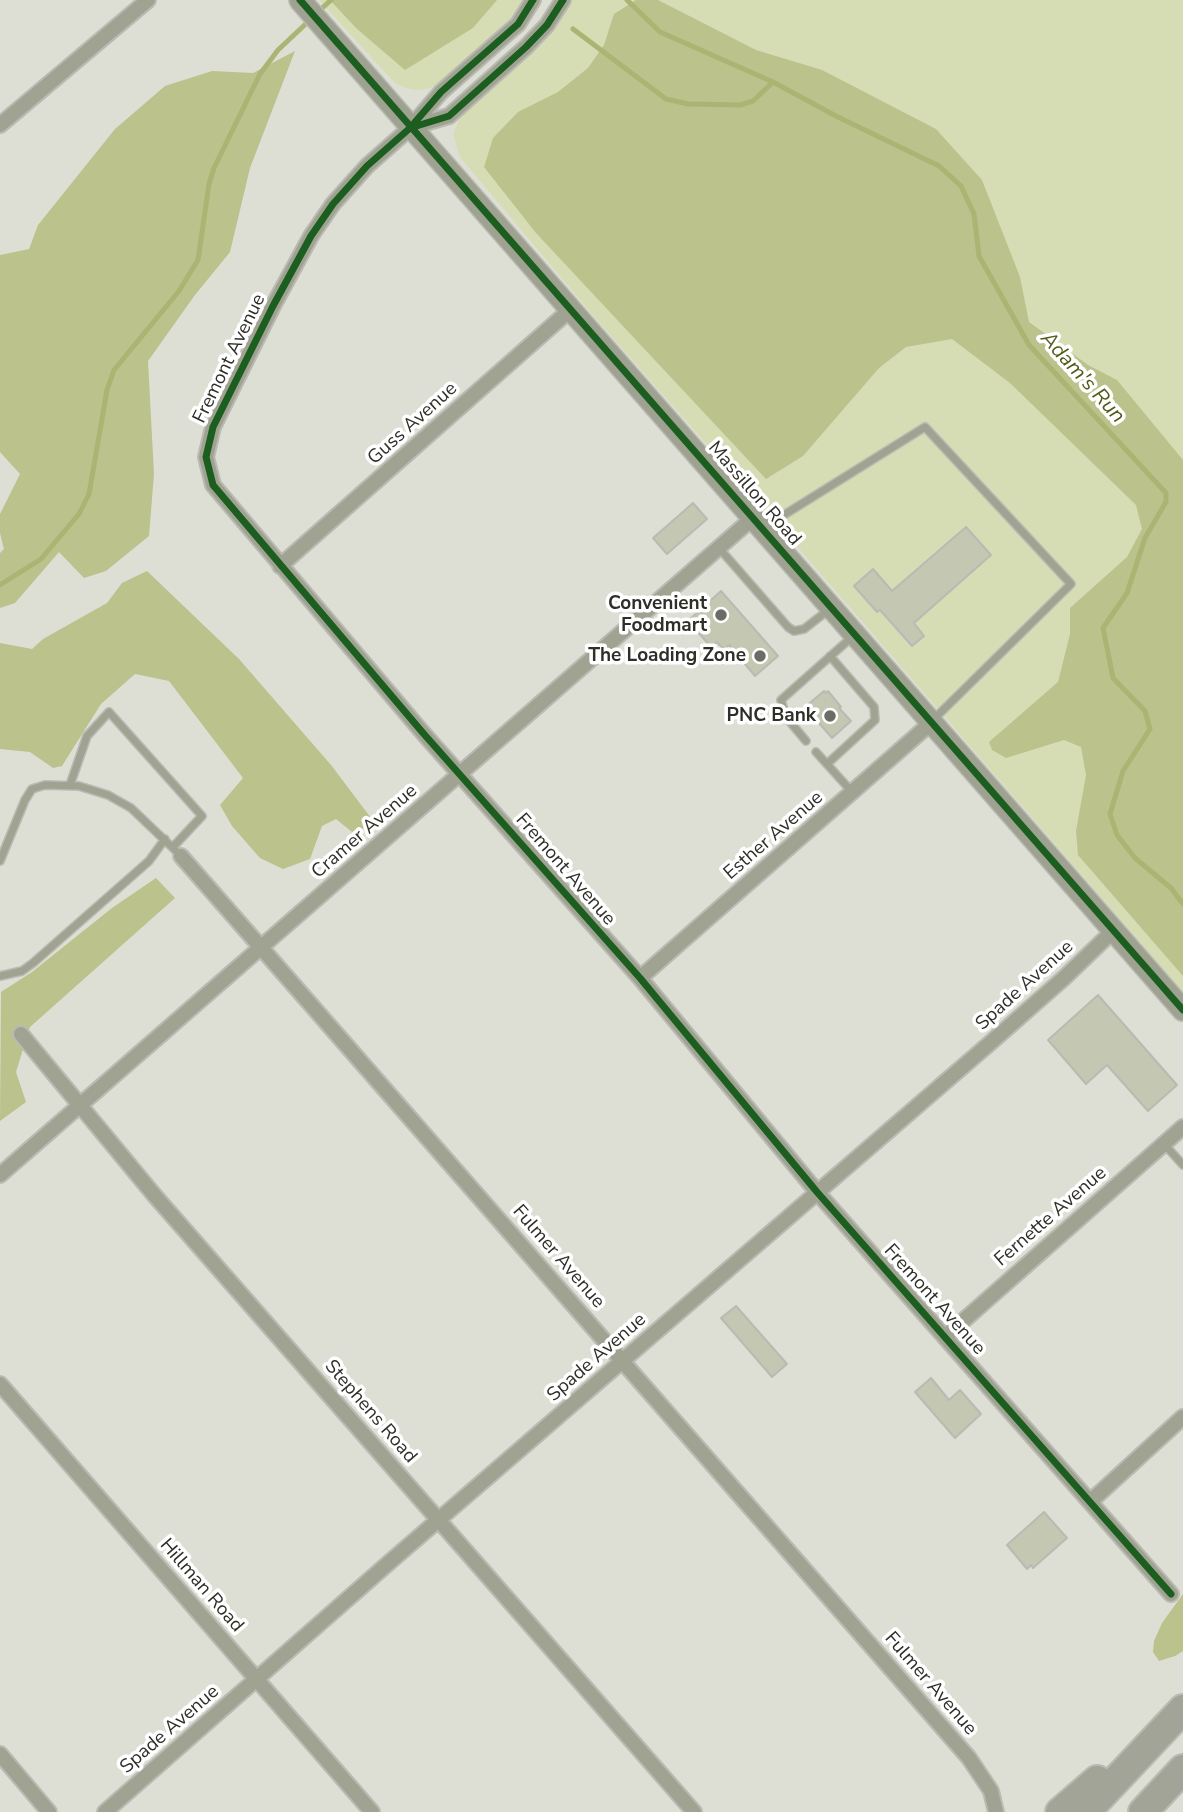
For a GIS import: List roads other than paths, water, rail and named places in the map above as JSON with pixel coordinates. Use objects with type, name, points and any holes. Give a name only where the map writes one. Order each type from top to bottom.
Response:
[{"type":"highway","points":[[1086,1812],[1183,1709]]},
{"type":"highway","points":[[1060,1812],[1118,1762],[1161,1731]]},
{"type":"highway","points":[[1143,1812],[1183,1769]]},
{"type":"street","points":[[0,125],[148,0]]},
{"type":"street","name":"Massillon Road","points":[[300,0],[1183,1010]]},
{"type":"street","name":"Fremont Avenue","points":[[533,0],[518,24],[441,92],[410,128],[349,184],[312,236],[273,306],[208,441],[206,457],[213,485],[544,871],[640,978],[817,1192],[1171,1594]]},
{"type":"street","points":[[410,128],[449,116],[526,47],[547,25],[563,0]]},
{"type":"street","name":"Guss Avenue","points":[[280,566],[571,309]]},
{"type":"street","name":"Cramer Avenue","points":[[0,1175],[718,548],[759,522]]},
{"type":"street","name":"Esther Avenue","points":[[640,978],[932,722]]},
{"type":"street","name":"Fulmer Avenue","points":[[177,851],[970,1758],[991,1791],[996,1812]]},
{"type":"street","name":"Spade Avenue","points":[[105,1812],[1045,995],[1113,931]]},
{"type":"street","name":"Stephens Road","points":[[21,1034],[155,1196],[694,1812]]},
{"type":"street","name":"Fernette Avenue","points":[[946,1336],[1183,1127]]},
{"type":"street","name":"Hillman Road","points":[[0,1384],[372,1812]]},
{"type":"street","points":[[1091,1501],[1183,1417]]},
{"type":"street","points":[[0,1754],[49,1812]]},
{"type":"lane","points":[[759,522],[925,427],[1071,584],[932,722]]},
{"type":"lane","points":[[718,548],[794,631],[804,629],[832,607]]},
{"type":"lane","points":[[806,741],[786,717],[781,700],[855,634]]},
{"type":"lane","points":[[827,764],[875,720],[874,707],[830,656]]},
{"type":"lane","points":[[70,785],[87,736],[109,712],[202,816],[177,851]]},
{"type":"lane","points":[[816,752],[853,793]]},
{"type":"lane","name":"Fulmer Avenue","points":[[0,861],[25,800],[32,789],[45,785],[70,785],[100,793],[131,808],[177,851]]},
{"type":"lane","points":[[0,976],[22,971],[33,963],[149,861],[165,839]]},
{"type":"lane","points":[[1164,1144],[1183,1165]]},
{"type":"waterway","points":[[318,12],[331,0]]},
{"type":"waterway","name":"Adam's Run","points":[[627,0],[660,32],[773,82],[939,166],[961,186],[974,214],[979,256],[1029,345],[1166,493],[1166,502],[1145,538],[1127,593],[1103,628],[1113,678],[1145,711],[1150,729],[1123,771],[1110,814],[1117,835],[1135,858],[1171,888],[1183,904]]},
{"type":"waterway","points":[[0,585],[41,559],[79,514],[89,494],[107,390],[114,370],[179,291],[198,260],[209,184],[214,168],[260,74],[278,50],[311,19]]},
{"type":"waterway","points":[[573,29],[666,99],[688,104],[740,105],[753,101],[773,82]]},
{"type":"place","name":"Convenient Foodmart","points":[[721,615]]},
{"type":"place","name":"The Loading Zone","points":[[760,656]]},
{"type":"place","name":"PNC Bank","points":[[830,716]]}]
